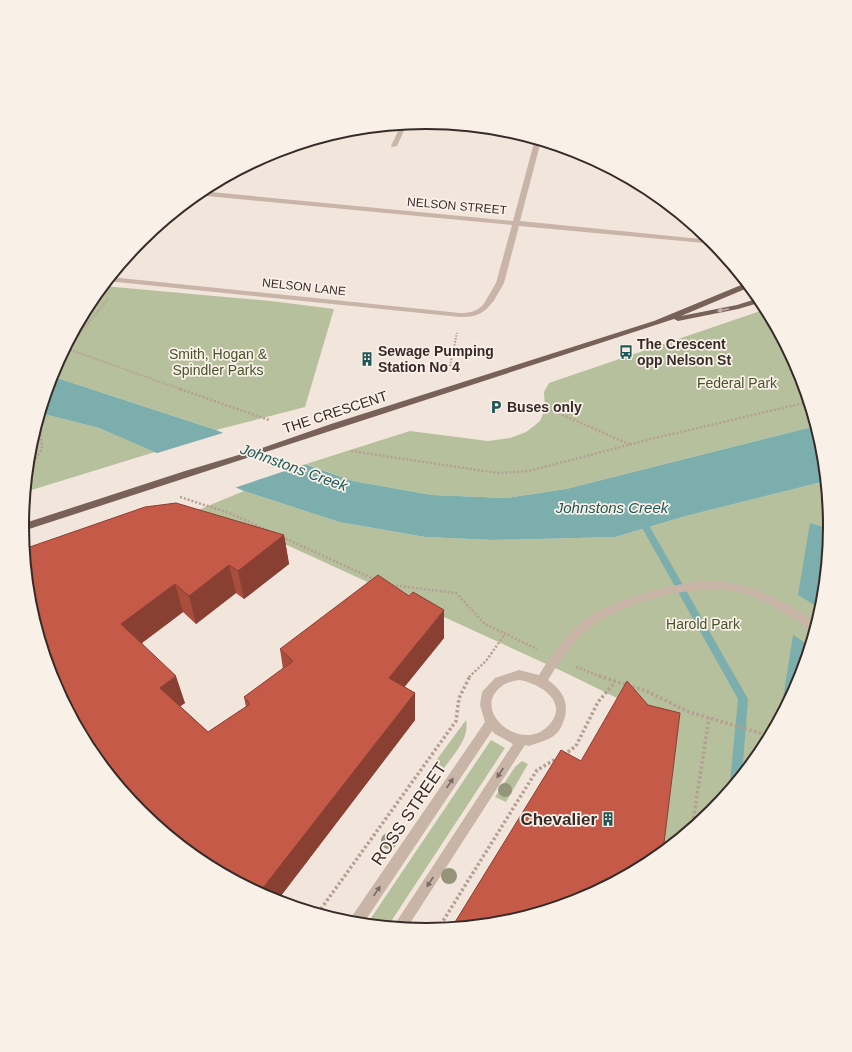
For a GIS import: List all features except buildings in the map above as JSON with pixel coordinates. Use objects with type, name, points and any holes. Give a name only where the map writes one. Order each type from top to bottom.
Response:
[{"type":"main road","name":"THE CRESCENT","points":[[29,526],[188,473],[265,450],[334,426],[657,323],[744,288]]},
{"type":"main road","name":"THE CRESCENT","points":[[657,323],[738,307],[754,302]]},
{"type":"street","points":[[394,146],[401,130]]},
{"type":"street","name":"NELSON LANE","points":[[115,280],[473,315],[481,312],[500,283],[518,222],[537,145]]},
{"type":"street","name":"NELSON STREET","points":[[208,194],[518,222],[702,241]]},
{"type":"street","points":[[541,681],[572,636],[589,622],[624,605],[666,593],[699,586],[730,587],[753,593],[772,601],[810,624]]},
{"type":"street","points":[[519,675],[534,678],[541,681],[557,695],[561,708],[561,715],[551,732],[537,738],[522,740],[501,733],[491,723],[485,704],[489,691],[498,682],[512,676],[519,675]]},
{"type":"street","name":"ROSS STREET","points":[[359,917],[491,723]]},
{"type":"street","points":[[404,922],[522,740]]},
{"type":"path","points":[[79,333],[124,281]]},
{"type":"path","points":[[450,366],[458,329]]},
{"type":"path","points":[[70,350],[269,420]]},
{"type":"path","points":[[351,451],[498,473],[529,471],[803,403]]},
{"type":"path","points":[[540,405],[631,445]]},
{"type":"path","points":[[35,460],[42,449],[41,433]]},
{"type":"path","points":[[147,487],[229,513],[272,532]]},
{"type":"path","points":[[279,536],[378,581]]},
{"type":"path","points":[[385,585],[456,593],[484,624],[556,658],[592,674],[646,691],[681,709],[764,734]]},
{"type":"path","points":[[321,909],[456,721],[459,698],[468,679],[473,672],[486,661],[505,634]]},
{"type":"path","points":[[442,922],[537,770],[545,764],[567,754],[576,746],[598,702],[615,682]]},
{"type":"path","points":[[693,819],[709,718]]},
{"type":"green space","name":"Smith, Hogan & Spindler Parks","points":[[109,287],[271,301],[334,309],[305,407],[216,430],[57,378],[82,327]]},
{"type":"green space","name":"Federal Park","points":[[760,311],[782,350],[793,374],[802,398],[810,428],[566,489],[506,498],[432,495],[353,481],[306,464],[410,431],[488,441],[510,438],[526,432],[540,421],[545,409],[544,392],[549,383]]},
{"type":"green space","points":[[45,414],[99,428],[155,452],[31,490],[32,474]]},
{"type":"green space","name":"Harold Park","points":[[821,482],[823,526],[820,578],[809,629],[793,678],[770,725],[741,768],[707,807],[663,845],[677,735],[619,699],[566,673],[254,530],[162,525],[244,491],[339,522],[425,537],[493,540],[615,537],[686,516]]},
{"type":"green space","points":[[466,720],[466,733],[460,746],[444,768],[435,762]]},
{"type":"green space","points":[[491,740],[505,748],[391,921],[370,919]]},
{"type":"green space","points":[[522,761],[528,764],[506,802],[495,797],[515,767]]},
{"type":"water","name":"Johnstons Creek","points":[[57,378],[216,430],[265,450],[353,481],[432,495],[506,498],[566,489],[810,428],[821,482],[686,516],[615,537],[493,540],[425,537],[339,522],[244,491],[99,428],[45,414]]},
{"type":"water","points":[[810,523],[823,527],[820,578],[815,605],[798,595]]},
{"type":"water","points":[[793,635],[805,643],[793,678],[783,701]]},
{"type":"pier","points":[[226,432],[309,463],[234,488],[154,454]]},
{"type":"waterway","points":[[640,517],[743,699],[737,773]]},
{"type":"place","name":"The Crescent opp Nelson St","points":[[626,352]]},
{"type":"place","name":"Sewage Pumping Station No 4","points":[[367,359]]},
{"type":"place","name":"Buses only","points":[[496,407]]},
{"type":"place","name":"Chevalier","points":[[608,819]]}]
